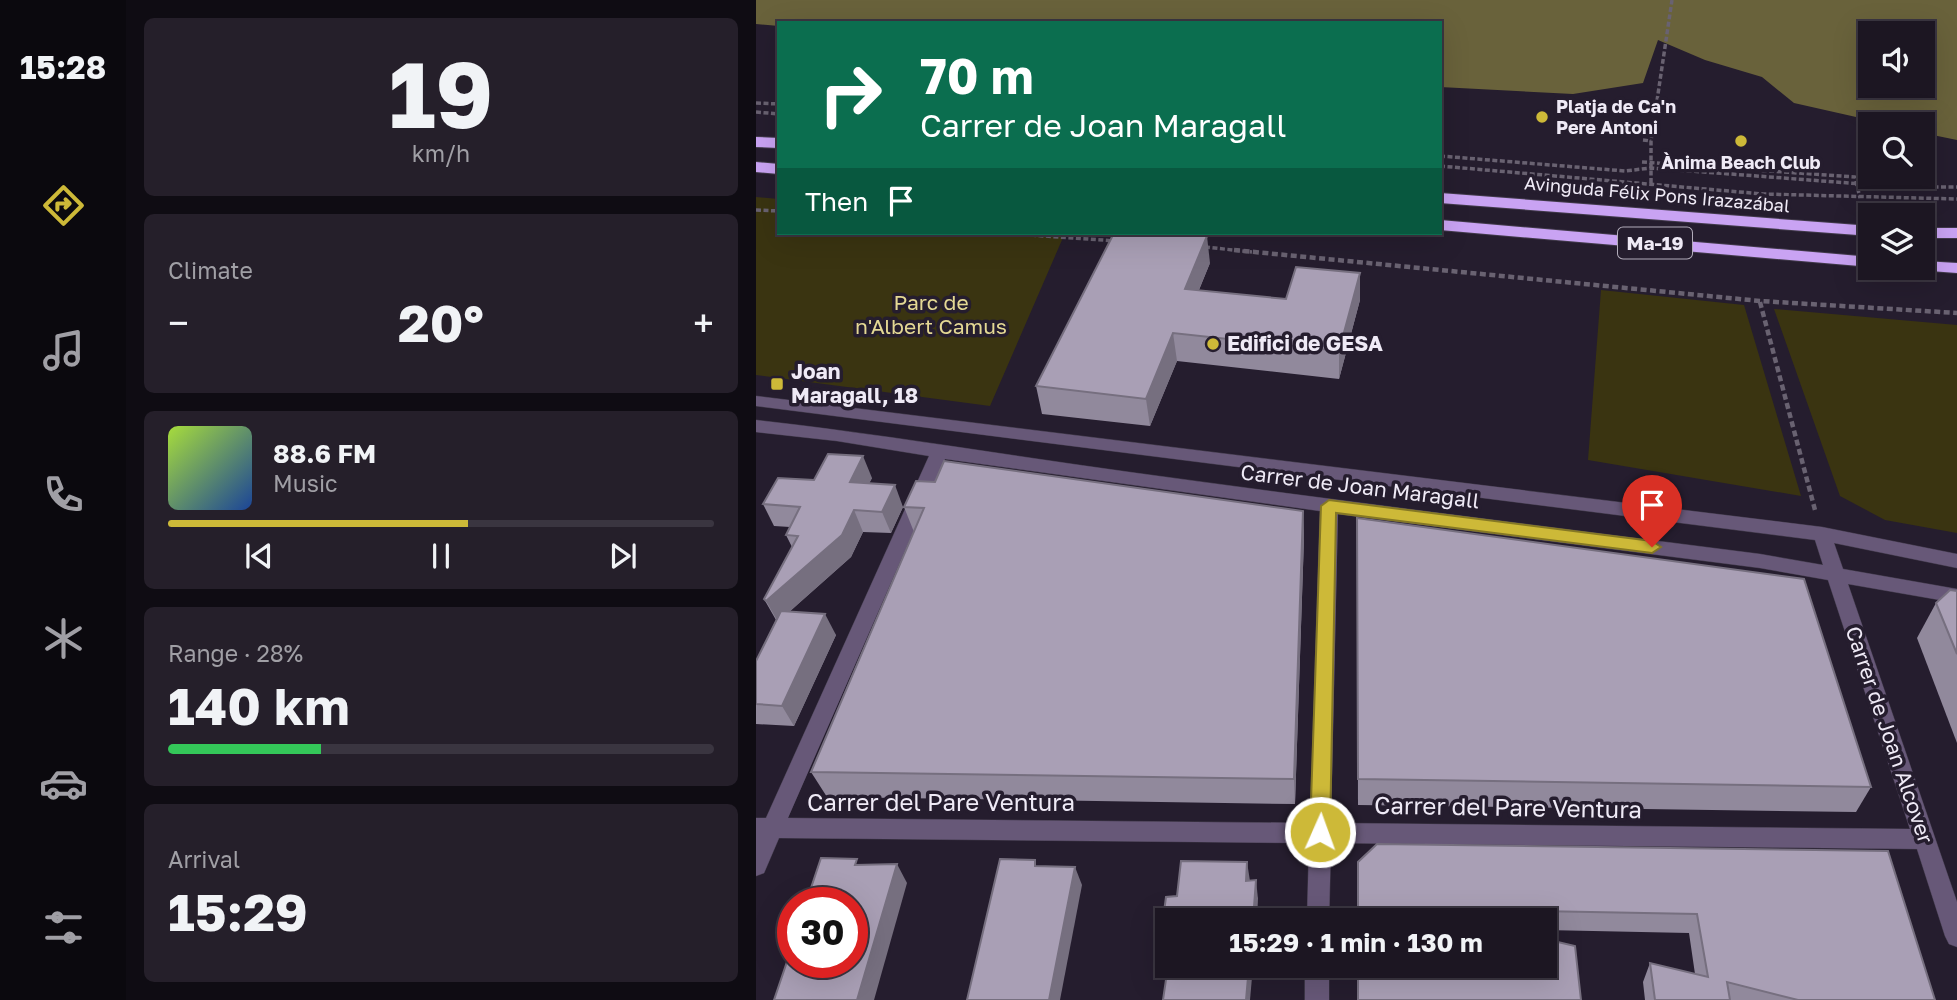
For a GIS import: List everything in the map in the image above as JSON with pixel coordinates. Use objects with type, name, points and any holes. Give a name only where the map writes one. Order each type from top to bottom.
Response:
[{"type":"highway","points":[[756,142],[777,144]]},
{"type":"highway","points":[[756,167],[777,169]]},
{"type":"highway","name":"Avinguda Félix Pons Irazazábal","points":[[1442,198],[1858,230]]},
{"type":"highway","name":"Ma-19","points":[[1442,225],[1858,261]]},
{"type":"highway","points":[[1935,233],[1957,233]]},
{"type":"highway","points":[[1935,267],[1957,268]]},
{"type":"street","name":"Carrer de Joan Maragall","points":[[756,401],[1822,534],[1957,561]]},
{"type":"street","name":"Carrer de Joan Maragall","points":[[756,426],[837,435],[939,452],[1329,506],[1835,572],[1957,596]]},
{"type":"street","points":[[756,866],[764,828],[939,452]]},
{"type":"street","points":[[1318,908],[1329,506]]},
{"type":"street","name":"Carrer de Joan Alcover","points":[[1822,534],[1957,936]]},
{"type":"street","name":"Carrer del Pare Ventura","points":[[764,828],[1924,839]]},
{"type":"street","points":[[1317,978],[1317,1000]]},
{"type":"path","points":[[1651,183],[1651,141],[1672,0]]},
{"type":"path","points":[[756,103],[777,104]]},
{"type":"path","points":[[756,112],[777,114]]},
{"type":"path","points":[[1643,140],[1651,141]]},
{"type":"path","points":[[1442,156],[1625,171],[1651,165]]},
{"type":"path","points":[[1642,162],[1651,165],[1857,183],[1957,187]]},
{"type":"path","points":[[1442,166],[1860,198],[1957,199]]},
{"type":"path","points":[[1705,170],[1707,188]]},
{"type":"path","points":[[1857,183],[1860,198]]},
{"type":"path","points":[[756,210],[777,211]]},
{"type":"path","points":[[1030,235],[1126,242]]},
{"type":"path","points":[[1195,247],[1760,301],[1957,313]]},
{"type":"path","points":[[1760,301],[1822,534]]},
{"type":"green space","name":"Parc de n'Albert Camus","points":[[756,197],[777,199],[777,235],[1064,235],[990,406],[756,375]]},
{"type":"green space","points":[[1601,290],[1744,305],[1801,496],[1588,460]]},
{"type":"green space","points":[[1774,309],[1957,325],[1957,533],[1885,520],[1840,496]]},
{"type":"shaded area","points":[[756,0],[1957,0],[1957,140],[1935,135],[1935,112],[1858,112],[1858,117],[1794,103],[1762,77],[1705,60],[1658,40],[1643,83],[1573,94],[1442,87],[1442,21],[777,21],[777,26],[756,24]]},
{"type":"building","name":"Edifici de GESA","points":[[1113,235],[1207,236],[1185,289],[1286,299],[1296,267],[1360,273],[1339,351],[1173,333],[1146,399],[1036,386]]},
{"type":"building","points":[[828,454],[863,456],[850,482],[895,485],[882,512],[854,510],[842,535],[766,601],[764,599],[798,536],[786,535],[800,507],[763,504],[778,478],[814,480]]},
{"type":"building","points":[[944,461],[1303,511],[1294,779],[811,772],[924,508],[904,507],[916,481],[935,482]]},
{"type":"building","points":[[1357,518],[1804,579],[1871,787],[1358,779]]},
{"type":"building","points":[[1950,590],[1957,591],[1957,654],[1936,603]]},
{"type":"building","points":[[781,611],[825,614],[782,706],[756,704],[756,661]]},
{"type":"building","points":[[1377,844],[1888,851],[1935,1000],[1798,1000],[1727,982],[1730,1000],[1655,1000],[1650,963],[1708,977],[1697,914],[1557,911],[1557,908],[1358,908],[1358,862]]},
{"type":"building","points":[[821,858],[857,859],[855,865],[897,864],[868,963],[868,887],[811,887]]},
{"type":"building","points":[[1000,859],[1035,860],[1035,866],[1075,867],[1049,1000],[967,1000]]},
{"type":"building","points":[[1181,861],[1247,862],[1246,881],[1256,880],[1254,908],[1165,908],[1166,897],[1177,896]]},
{"type":"building","points":[[1557,942],[1575,946],[1581,1000],[1358,1000],[1358,978],[1557,978]]},
{"type":"building","points":[[781,978],[863,978],[857,1000],[774,1000]]},
{"type":"building","points":[[1166,978],[1248,978],[1246,1000],[1163,1000]]},
{"type":"place","name":"Platja de Ca'n Pere Antoni","points":[[1542,117]]},
{"type":"place","name":"Ànima Beach Club","points":[[1741,141]]},
{"type":"place","name":"Edifici de GESA","points":[[1213,344]]},
{"type":"place","name":"Joan Maragall, 18","points":[[777,384]]},
{"type":"route","points":[[1320,832],[1329,506],[1652,547]]}]
